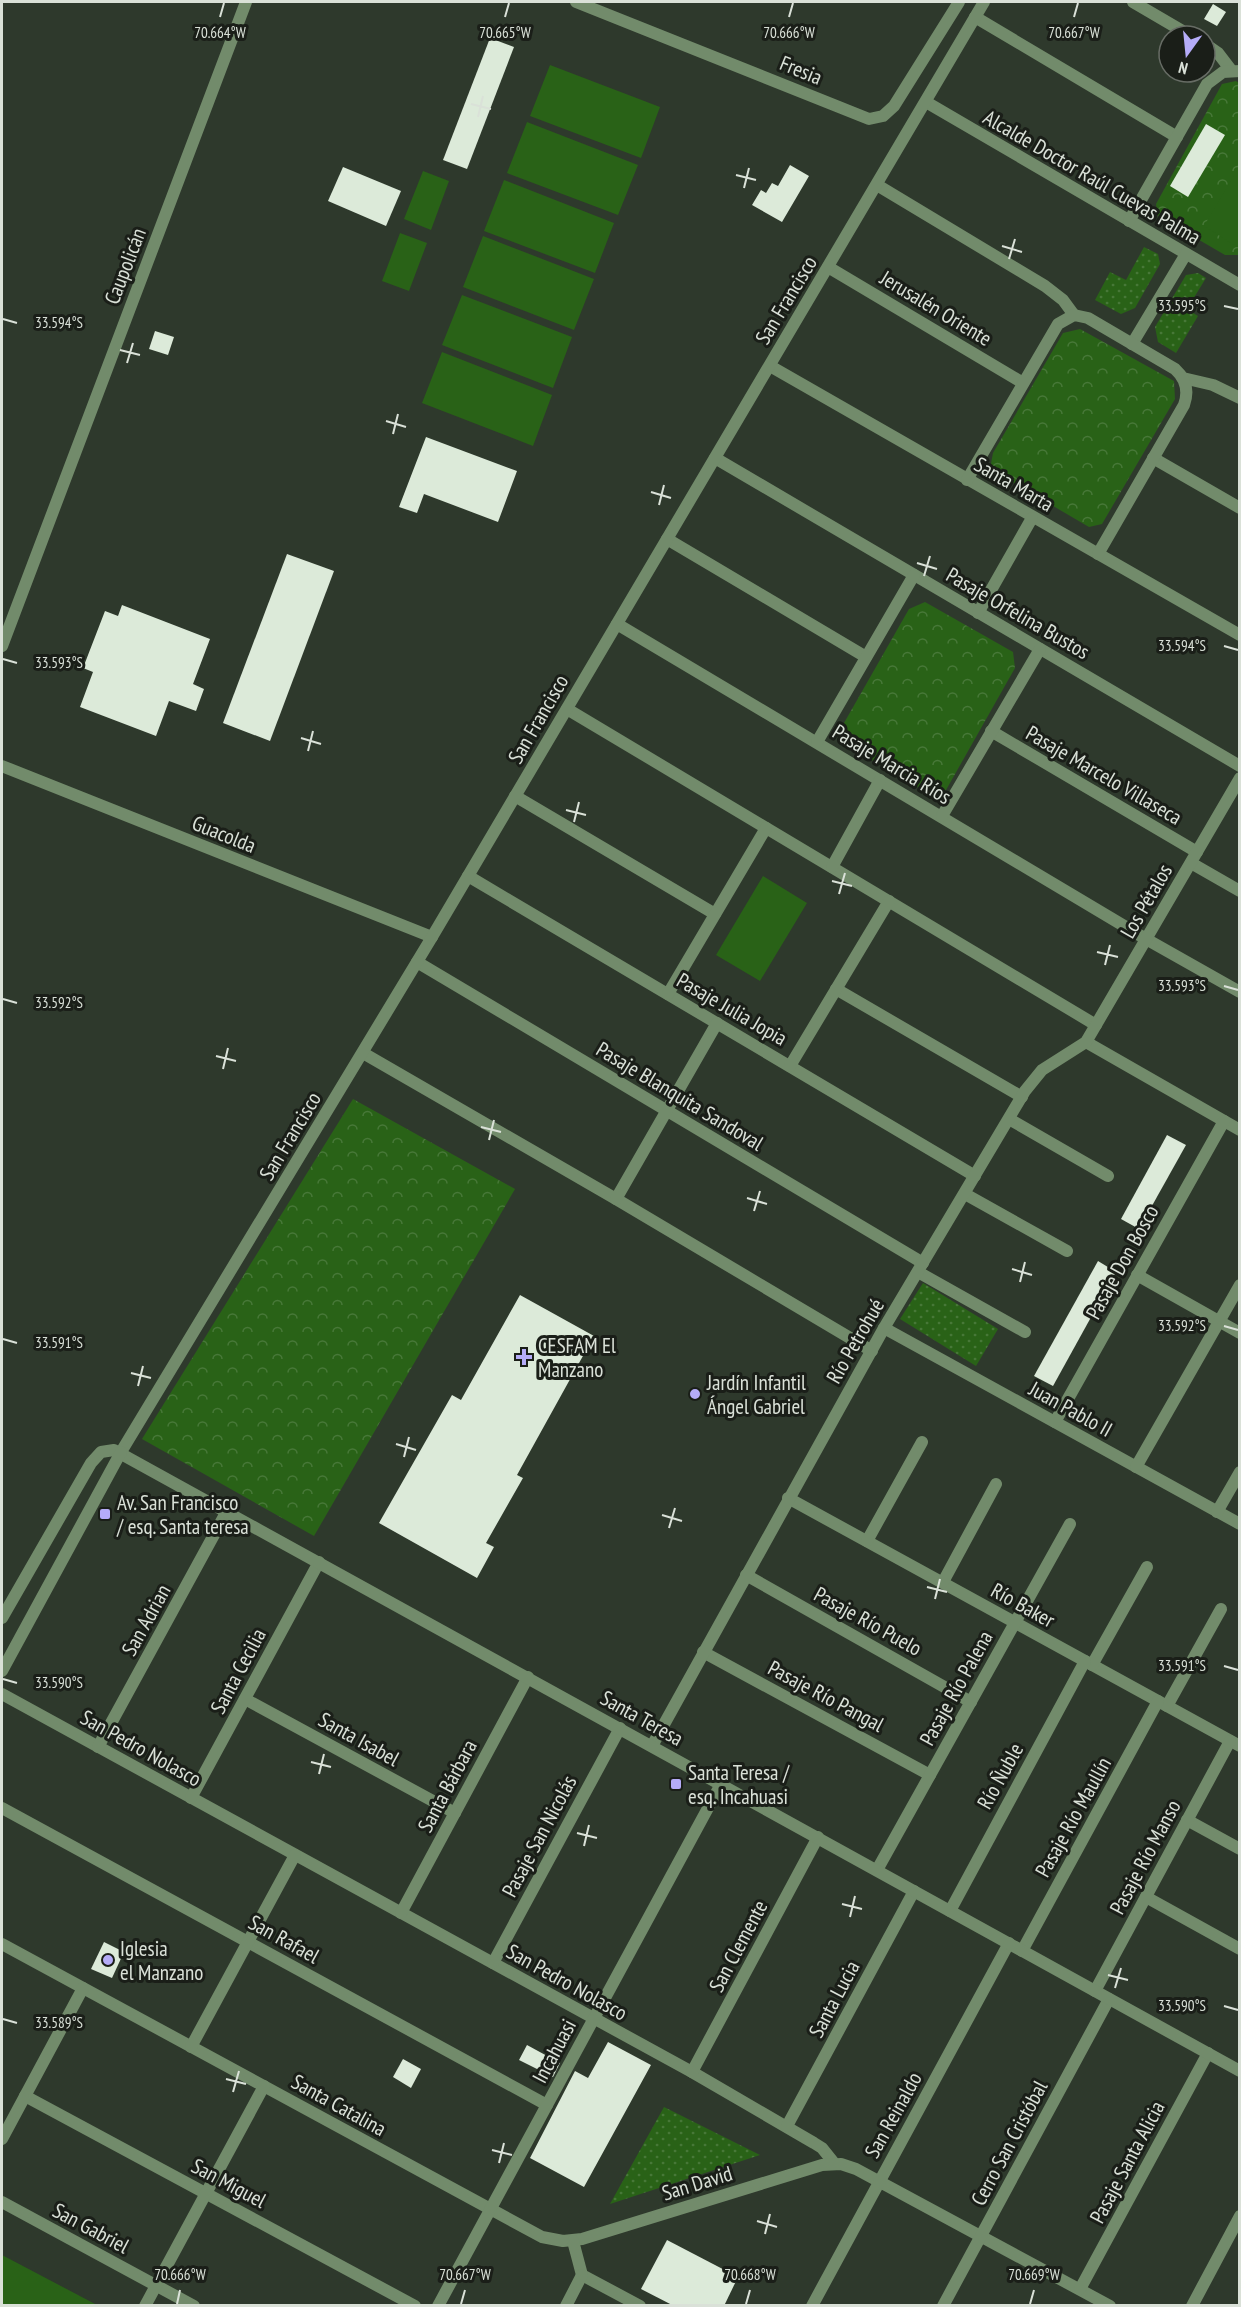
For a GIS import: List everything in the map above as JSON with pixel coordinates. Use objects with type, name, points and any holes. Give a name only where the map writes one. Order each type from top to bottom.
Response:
[{"type":"street","name":"Caupolicán","points":[[2,645],[246,2]]},
{"type":"street","name":"Fresia","points":[[576,2],[869,119],[883,116],[894,106],[959,2]]},
{"type":"street","name":"San Francisco","points":[[2,1671],[121,1452],[363,1053],[984,2]]},
{"type":"street","points":[[1133,2],[1171,24]]},
{"type":"street","points":[[975,17],[1177,137]]},
{"type":"street","points":[[1129,221],[1212,79],[1235,71],[1217,52]]},
{"type":"street","name":"Alcalde Doctor Raúl Cuevas Palma","points":[[926,102],[1239,285]]},
{"type":"street","points":[[876,185],[1045,286],[1063,300],[1074,315]]},
{"type":"street","points":[[1132,344],[1186,254]]},
{"type":"street","name":"Jerusalén Oriente","points":[[828,267],[1023,383]]},
{"type":"street","points":[[967,480],[1058,324],[1074,315],[1088,318],[1175,369],[1183,378],[1187,392],[1184,405],[1098,554]]},
{"type":"street","name":"Santa Marta","points":[[770,366],[1239,635]]},
{"type":"street","points":[[1183,378],[1213,385],[1239,398]]},
{"type":"street","name":"Pasaje Orfelina Bustos","points":[[716,458],[1239,766]]},
{"type":"street","points":[[1154,458],[1239,508]]},
{"type":"street","points":[[978,613],[1032,518]]},
{"type":"street","points":[[667,539],[866,657]]},
{"type":"street","points":[[817,742],[914,575]]},
{"type":"street","name":"Pasaje Marcia Ríos","points":[[617,624],[1239,993]]},
{"type":"street","points":[[942,816],[1040,649]]},
{"type":"street","points":[[567,709],[1096,1025]]},
{"type":"street","name":"Pasaje Marcelo Villaseca","points":[[991,731],[1194,857],[1239,891]]},
{"type":"street","name":"Guacolda","points":[[2,766],[432,937]]},
{"type":"street","name":"Los Pétalos","points":[[1086,1042],[1239,778]]},
{"type":"street","points":[[831,867],[880,780]]},
{"type":"street","points":[[515,796],[715,914]]},
{"type":"street","points":[[668,994],[766,828]]},
{"type":"street","name":"Pasaje Julia Jopia","points":[[468,876],[975,1176]]},
{"type":"street","points":[[790,1066],[889,901]]},
{"type":"street","name":"Pasaje Blanquita Sandoval","points":[[417,962],[666,1110],[1025,1332]]},
{"type":"street","points":[[836,989],[1022,1097]]},
{"type":"street","points":[[616,1199],[717,1023]]},
{"type":"street","points":[[1086,1042],[1239,1130]]},
{"type":"street","name":"Río Petrohué","points":[[652,1746],[884,1328],[1022,1097],[1042,1070],[1086,1042]]},
{"type":"street","points":[[363,1053],[616,1199],[872,1351]]},
{"type":"street","points":[[1009,1119],[1108,1176]]},
{"type":"street","name":"Pasaje Don Bosco","points":[[1055,1422],[1224,1121]]},
{"type":"street","points":[[965,1194],[1067,1251]]},
{"type":"street","points":[[1137,1275],[1239,1333]]},
{"type":"street","points":[[1136,1467],[1239,1285]]},
{"type":"street","name":"Juan Pablo II","points":[[884,1328],[1239,1524]]},
{"type":"street","points":[[867,1541],[922,1442]]},
{"type":"street","points":[[2,1618],[91,1463],[107,1449],[121,1452]]},
{"type":"street","name":"Santa Teresa","points":[[121,1452],[1239,2071]]},
{"type":"street","points":[[1217,1512],[1239,1472]]},
{"type":"street","points":[[943,1582],[996,1484]]},
{"type":"street","name":"Río Baker","points":[[788,1498],[1235,1743]]},
{"type":"street","name":"San Adrian","points":[[98,1747],[227,1511]]},
{"type":"street","name":"Pasaje Río Palena","points":[[877,1870],[1070,1524]]},
{"type":"street","name":"Santa Cecilia","points":[[191,1798],[319,1562]]},
{"type":"street","name":"Río Ñuble","points":[[950,1911],[1089,1663],[1146,1567]]},
{"type":"street","name":"Pasaje Río Puelo","points":[[746,1575],[971,1702]]},
{"type":"street","name":"Pasaje Río Maullín","points":[[1022,1951],[1163,1704],[1221,1609]]},
{"type":"street","name":"Pasaje Río Pangal","points":[[703,1652],[930,1775]]},
{"type":"street","name":"Santa Bárbara","points":[[401,1913],[528,1677]]},
{"type":"street","name":"San Pedro Nolasco","points":[[2,1694],[787,2126],[822,2148],[834,2163],[849,2166],[879,2181],[1110,2306]]},
{"type":"street","name":"Santa Isabel","points":[[245,1699],[455,1813]]},
{"type":"street","name":"Pasaje San Nicolás","points":[[493,1963],[620,1728]]},
{"type":"street","name":"Pasaje Río Manso","points":[[1095,1991],[1187,1820],[1235,1743]]},
{"type":"street","name":"Incahuasi","points":[[438,2306],[721,1784]]},
{"type":"street","name":"San Rafael","points":[[2,1808],[547,2105]]},
{"type":"street","points":[[1187,1820],[1239,1849]]},
{"type":"street","name":"San Clemente","points":[[692,2073],[818,1837]]},
{"type":"street","points":[[191,2047],[295,1855]]},
{"type":"street","name":"Santa Lucia","points":[[787,2126],[914,1891]]},
{"type":"street","points":[[1146,1897],[1239,1949]]},
{"type":"street","name":"San Reinaldo","points":[[812,2306],[1009,1943]]},
{"type":"street","name":"Santa Catalina","points":[[2,1944],[490,2210],[542,2237],[573,2241]]},
{"type":"street","points":[[2,2139],[83,1988]]},
{"type":"street","name":"Cerro San Cristóbal","points":[[943,2306],[1109,1999]]},
{"type":"street","name":"Pasaje Santa Alicia","points":[[1080,2289],[1208,2054]]},
{"type":"street","points":[[145,2306],[264,2086]]},
{"type":"street","name":"San Miguel","points":[[25,2096],[415,2306]]},
{"type":"street","name":"San David","points":[[573,2241],[834,2163]]},
{"type":"street","name":"San Gabriel","points":[[2,2202],[194,2306]]},
{"type":"street","points":[[1192,2306],[1235,2237],[1239,2216]]},
{"type":"street","points":[[566,2306],[582,2275],[573,2241]]},
{"type":"street","points":[[582,2275],[640,2306]]},
{"type":"green space","points":[[550,65],[660,107],[641,158],[530,116]]},
{"type":"green space","points":[[1236,81],[1239,83],[1239,255],[1225,255],[1158,216],[1156,204],[1222,84]]},
{"type":"green space","points":[[527,122],[638,165],[618,215],[507,173]]},
{"type":"green space","points":[[1239,167],[1239,248],[1204,226]]},
{"type":"green space","points":[[423,171],[449,181],[431,230],[404,219]]},
{"type":"green space","points":[[504,180],[614,223],[595,273],[484,231]]},
{"type":"green space","points":[[400,233],[427,243],[409,291],[382,281]]},
{"type":"green space","points":[[483,236],[594,279],[574,330],[463,287]]},
{"type":"green space","points":[[1144,247],[1158,254],[1160,264],[1135,308],[1121,314],[1095,300],[1110,272],[1126,280]]},
{"type":"green space","points":[[1198,273],[1206,278],[1187,309],[1198,316],[1176,353],[1158,342],[1155,327],[1186,275]]},
{"type":"green space","points":[[462,295],[572,337],[553,388],[442,345]]},
{"type":"green space","points":[[1080,329],[1174,381],[1175,399],[1102,524],[1089,527],[990,469],[993,453],[1063,333]]},
{"type":"green space","points":[[442,352],[552,395],[533,446],[422,403]]},
{"type":"green space","points":[[925,602],[1013,652],[1015,668],[946,790],[929,794],[843,743],[844,723],[909,609]]},
{"type":"green space","points":[[763,876],[807,903],[760,981],[716,955]]},
{"type":"green space","points":[[353,1099],[515,1189],[314,1536],[142,1439]]},
{"type":"green space","points":[[923,1283],[998,1329],[976,1366],[900,1319]]},
{"type":"green space","points":[[664,2107],[760,2155],[610,2204]]},
{"type":"green space","points":[[2,2255],[97,2305],[2,2305]]},
{"type":"building","points":[[1213,4],[1226,12],[1217,26],[1204,19]]},
{"type":"building","points":[[490,38],[514,47],[467,169],[443,160]]},
{"type":"building","points":[[1206,124],[1225,135],[1188,197],[1170,186]]},
{"type":"building","points":[[790,165],[809,176],[782,222],[752,205],[761,190],[766,193],[772,183],[778,186]]},
{"type":"building","points":[[343,167],[401,191],[386,226],[328,201]]},
{"type":"building","points":[[155,331],[174,337],[168,355],[149,349]]},
{"type":"building","points":[[426,437],[517,471],[498,522],[424,494],[417,513],[399,507]]},
{"type":"building","points":[[287,554],[334,571],[270,741],[223,723]]},
{"type":"building","points":[[122,605],[210,639],[193,684],[204,689],[196,711],[169,701],[156,736],[80,707],[93,672],[83,668],[105,611],[118,616]]},
{"type":"building","points":[[1167,1135],[1186,1145],[1139,1229],[1121,1219]]},
{"type":"building","points":[[1098,1261],[1116,1272],[1053,1386],[1034,1376]]},
{"type":"building","points":[[520,1295],[594,1336],[517,1475],[523,1478],[486,1543],[494,1547],[477,1578],[379,1523],[452,1395],[461,1400]]},
{"type":"building","name":"Iglesia el Manzano","points":[[104,1942],[124,1952],[112,1978],[91,1969]]},
{"type":"building","points":[[608,2042],[651,2065],[584,2187],[530,2158],[575,2071],[588,2078]]},
{"type":"building","points":[[527,2045],[560,2063],[553,2077],[519,2060]]},
{"type":"building","points":[[403,2059],[421,2069],[411,2088],[393,2077]]},
{"type":"building","points":[[667,2240],[738,2277],[724,2306],[674,2306],[641,2289]]},
{"type":"place","name":"CESFAM El Manzano","points":[[524,1357]]},
{"type":"place","name":"Jardín Infantil Ángel Gabriel","points":[[695,1394]]},
{"type":"place","name":"Av. San Francisco / esq. Santa teresa","points":[[105,1514]]},
{"type":"place","name":"Santa Teresa / esq. Incahuasi","points":[[676,1784]]},
{"type":"place","name":"Iglesia el Manzano","points":[[108,1960]]}]
